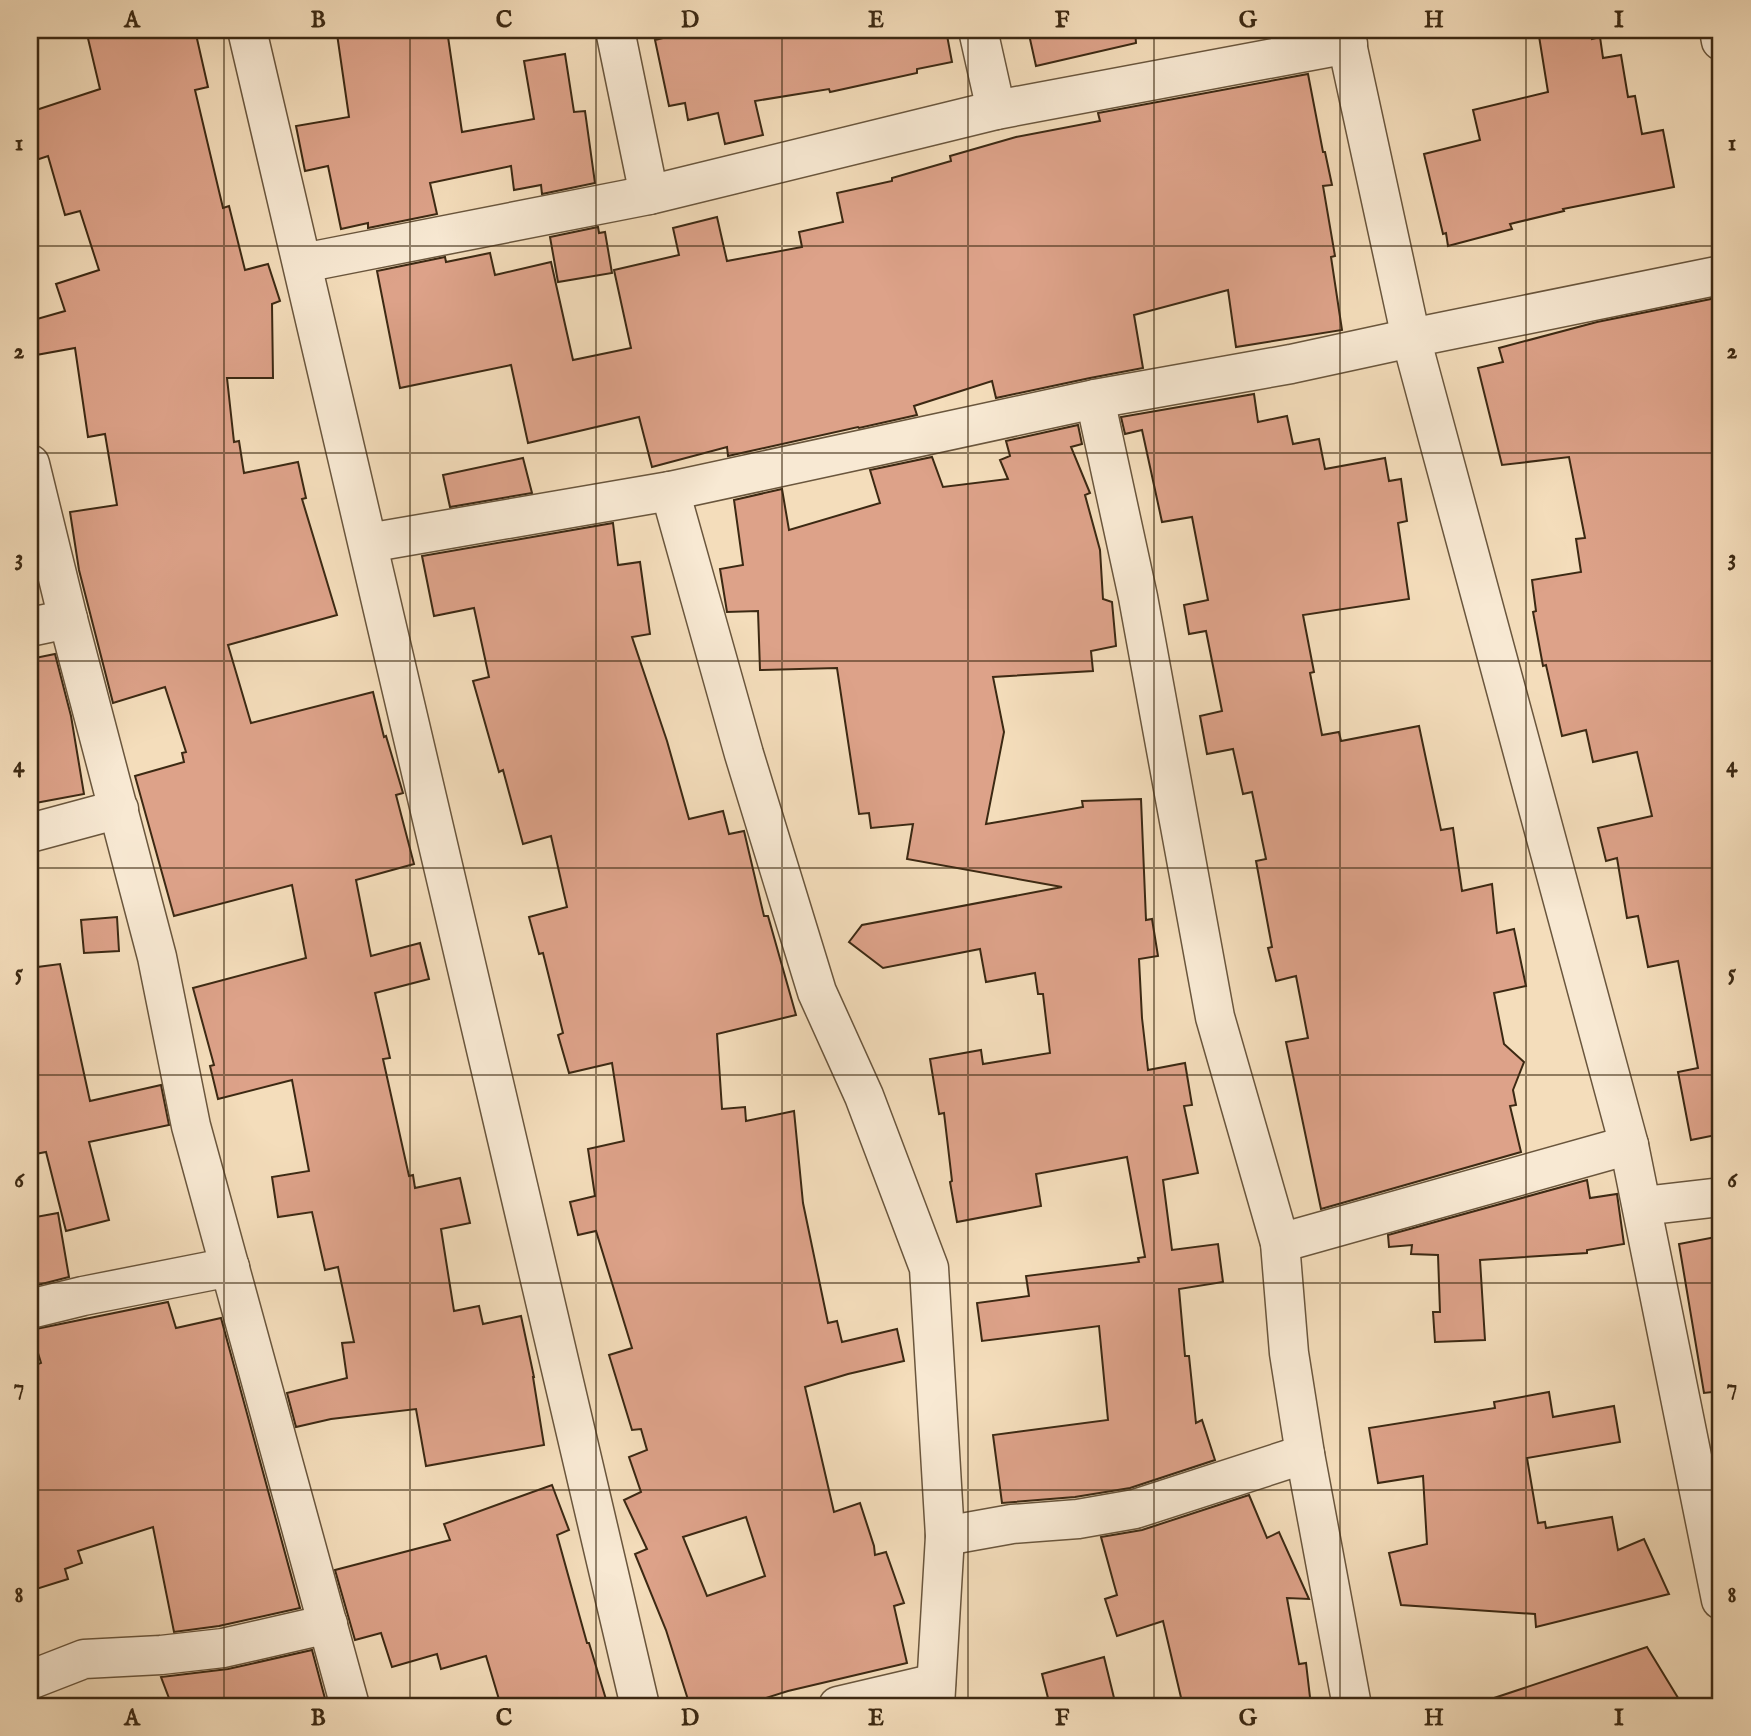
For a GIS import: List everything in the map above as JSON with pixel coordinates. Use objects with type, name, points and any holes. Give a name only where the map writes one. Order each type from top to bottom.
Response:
[{"type":"street","points":[[247,30],[640,1706]]},
{"type":"street","points":[[615,30],[649,195]]},
{"type":"street","points":[[978,30],[996,110]]},
{"type":"street","points":[[1719,30],[1721,41]]},
{"type":"street","points":[[303,263],[649,195],[996,110],[1346,37],[1411,338],[1629,1145],[1721,1600]]},
{"type":"street","points":[[368,543],[670,491],[1094,399],[1291,364],[1721,275]]},
{"type":"street","points":[[1094,399],[1138,597],[1215,1017],[1280,1243],[1289,1353],[1352,1706]]},
{"type":"street","points":[[30,464],[68,620],[157,957],[191,1126],[351,1706]]},
{"type":"street","points":[[670,491],[744,754],[817,992],[864,1096],[929,1268],[945,1536],[935,1694],[838,1706]]},
{"type":"street","points":[[30,627],[68,620]]},
{"type":"street","points":[[30,833],[118,809]]},
{"type":"street","points":[[1280,1243],[1629,1145]]},
{"type":"street","points":[[1643,1206],[1721,1197]]},
{"type":"street","points":[[30,1309],[230,1267]]},
{"type":"street","points":[[945,1536],[1012,1524],[1077,1519],[1135,1509],[1305,1454]]},
{"type":"street","points":[[30,1680],[85,1659],[161,1656],[223,1648],[328,1624]]},
{"type":"building","points":[[86,30],[195,30],[208,87],[195,90],[223,208],[229,206],[245,270],[268,264],[280,301],[272,304],[273,378],[227,378],[234,442],[239,441],[244,473],[298,462],[306,498],[302,499],[337,615],[228,645],[251,723],[373,692],[384,737],[386,736],[403,793],[396,795],[414,864],[356,880],[371,956],[420,943],[429,979],[375,993],[390,1058],[383,1059],[409,1176],[413,1175],[415,1188],[460,1178],[470,1223],[441,1229],[454,1311],[479,1306],[483,1324],[521,1316],[544,1445],[426,1466],[416,1409],[331,1419],[296,1427],[287,1393],[347,1378],[342,1343],[354,1342],[338,1267],[325,1270],[312,1212],[278,1217],[272,1177],[309,1171],[292,1080],[218,1099],[210,1066],[214,1065],[193,988],[306,958],[292,885],[174,916],[135,776],[184,762],[182,753],[186,752],[165,687],[113,703],[79,570],[70,512],[117,505],[105,434],[88,437],[75,348],[36,355],[30,321],[65,311],[56,284],[99,270],[80,211],[65,215],[48,156],[30,162],[30,112],[100,89]]},
{"type":"building","points":[[364,30],[447,30],[462,132],[534,119],[524,61],[565,54],[574,112],[585,111],[595,183],[542,194],[541,185],[514,190],[511,166],[430,183],[437,214],[368,228],[368,223],[341,229],[328,166],[305,171],[296,126],[349,117],[337,34]]},
{"type":"building","points":[[661,30],[946,30],[952,62],[917,69],[917,73],[830,92],[829,89],[755,101],[763,135],[725,144],[718,113],[688,120],[685,103],[669,106],[655,40],[663,38]]},
{"type":"building","points":[[1028,30],[1135,30],[1136,43],[1036,66]]},
{"type":"building","points":[[1538,30],[1590,30],[1592,39],[1600,37],[1603,58],[1621,55],[1628,97],[1635,96],[1642,134],[1663,130],[1674,187],[1563,209],[1564,211],[1510,224],[1512,229],[1448,246],[1424,154],[1480,140],[1473,110],[1548,92]]},
{"type":"building","points":[[1308,74],[1332,185],[1323,186],[1335,256],[1331,257],[1342,330],[1236,347],[1228,290],[1134,315],[1143,368],[996,398],[992,381],[914,406],[917,415],[728,456],[727,447],[652,467],[639,417],[528,443],[511,365],[400,388],[377,271],[445,257],[446,262],[490,253],[495,275],[551,262],[573,360],[631,348],[614,270],[679,255],[673,228],[717,217],[727,261],[802,247],[799,232],[843,222],[837,193],[892,181],[892,178],[951,161],[950,156],[1016,137],[1100,121],[1098,113]]},
{"type":"building","points":[[598,227],[599,233],[605,232],[612,273],[558,282],[550,237]]},
{"type":"building","points":[[1721,297],[1721,1134],[1691,1140],[1678,1072],[1698,1068],[1678,961],[1648,967],[1638,916],[1627,918],[1617,858],[1606,861],[1598,828],[1652,816],[1637,752],[1593,762],[1586,730],[1562,736],[1546,665],[1543,666],[1533,612],[1536,611],[1532,580],[1581,572],[1576,539],[1585,538],[1569,457],[1502,465],[1478,368],[1503,362],[1499,348],[1597,322]]},
{"type":"building","points":[[1254,394],[1258,422],[1287,416],[1293,444],[1319,439],[1325,469],[1385,458],[1389,481],[1401,479],[1407,521],[1398,523],[1409,599],[1303,615],[1314,672],[1310,673],[1322,735],[1339,732],[1341,741],[1419,726],[1441,830],[1453,828],[1462,891],[1492,884],[1497,933],[1514,929],[1526,986],[1494,993],[1504,1044],[1524,1062],[1513,1090],[1516,1105],[1510,1106],[1521,1152],[1321,1209],[1286,1042],[1308,1038],[1296,976],[1276,981],[1268,948],[1272,947],[1256,861],[1266,859],[1252,792],[1243,794],[1233,749],[1207,754],[1200,716],[1222,711],[1206,631],[1189,634],[1184,605],[1208,600],[1192,517],[1162,522],[1142,430],[1125,434],[1121,417]]},
{"type":"building","points":[[1078,425],[1082,444],[1071,447],[1090,493],[1085,495],[1100,550],[1103,599],[1112,602],[1116,646],[1091,651],[1093,671],[993,677],[1004,732],[986,824],[1083,807],[1082,801],[1141,799],[1146,920],[1152,919],[1158,956],[1139,959],[1148,1070],[1185,1063],[1192,1105],[1184,1106],[1198,1173],[1163,1180],[1172,1250],[1218,1244],[1223,1282],[1179,1289],[1185,1356],[1189,1356],[1196,1423],[1202,1420],[1215,1460],[1130,1488],[1075,1497],[1002,1503],[993,1435],[1108,1420],[1099,1326],[982,1341],[977,1303],[1029,1296],[1026,1276],[1139,1262],[1138,1258],[1145,1257],[1127,1157],[1036,1174],[1041,1206],[957,1222],[950,1182],[944,1113],[939,1114],[930,1059],[981,1050],[983,1064],[1050,1053],[1043,994],[1038,994],[1035,973],[986,982],[980,949],[883,968],[849,942],[862,925],[1062,887],[907,859],[913,824],[871,828],[869,813],[859,814],[837,668],[760,670],[758,611],[727,612],[720,569],[743,565],[734,500],[782,489],[789,530],[880,503],[870,470],[932,457],[943,487],[1008,479],[1000,460],[1010,456],[1006,441]]},
{"type":"building","points":[[523,458],[532,493],[450,507],[443,475]]},
{"type":"building","points":[[613,523],[618,565],[640,562],[650,634],[632,637],[667,741],[689,819],[723,811],[729,834],[744,831],[764,916],[768,916],[796,1015],[717,1034],[722,1109],[745,1107],[746,1121],[794,1111],[803,1203],[828,1323],[837,1321],[842,1342],[897,1329],[904,1361],[805,1387],[834,1512],[860,1503],[875,1555],[886,1552],[904,1603],[894,1606],[907,1663],[788,1691],[741,1706],[690,1706],[666,1630],[635,1554],[647,1549],[624,1500],[641,1492],[629,1457],[647,1450],[641,1429],[632,1430],[609,1355],[632,1348],[596,1231],[578,1235],[570,1202],[595,1196],[588,1149],[624,1141],[612,1063],[569,1073],[558,1035],[563,1033],[543,953],[539,954],[529,917],[567,907],[551,836],[523,844],[503,770],[499,772],[473,681],[489,677],[474,608],[434,616],[422,556]],"holes":[[[746,1517],[765,1576],[707,1596],[683,1537]]]},
{"type":"building","points":[[55,654],[71,716],[84,794],[30,804],[30,659]]},
{"type":"building","points":[[117,917],[119,951],[84,953],[81,920]]},
{"type":"building","points":[[60,964],[90,1101],[161,1085],[169,1125],[89,1142],[109,1220],[66,1231],[46,1152],[30,1155],[30,968]]},
{"type":"building","points":[[1587,1180],[1590,1198],[1617,1194],[1624,1244],[1587,1250],[1587,1253],[1480,1260],[1485,1340],[1435,1342],[1433,1312],[1440,1312],[1438,1255],[1411,1254],[1412,1245],[1389,1247],[1388,1235]]},
{"type":"building","points":[[58,1213],[69,1277],[30,1287],[30,1218]]},
{"type":"building","points":[[1721,1236],[1721,1391],[1704,1393],[1679,1244]]},
{"type":"building","points":[[168,1302],[176,1328],[221,1318],[300,1608],[219,1626],[174,1632],[153,1527],[78,1551],[82,1563],[65,1569],[68,1579],[30,1591],[30,1367],[41,1363],[31,1330]]},
{"type":"building","points":[[1549,1392],[1553,1417],[1614,1406],[1620,1442],[1527,1458],[1538,1523],[1545,1522],[1546,1528],[1612,1517],[1618,1550],[1644,1539],[1669,1594],[1536,1627],[1535,1614],[1401,1605],[1389,1553],[1427,1544],[1423,1476],[1378,1483],[1369,1428],[1495,1408],[1494,1402]]},
{"type":"building","points":[[552,1485],[569,1530],[557,1535],[587,1643],[608,1706],[501,1706],[486,1656],[441,1669],[437,1654],[392,1667],[381,1633],[355,1640],[335,1570],[450,1540],[444,1524]]},
{"type":"building","points":[[1249,1495],[1267,1538],[1279,1532],[1309,1599],[1287,1598],[1299,1664],[1306,1663],[1311,1706],[1183,1706],[1163,1621],[1117,1636],[1105,1599],[1117,1595],[1101,1537],[1142,1530]]},
{"type":"building","points":[[1647,1647],[1683,1706],[1489,1706],[1488,1700]]},
{"type":"building","points":[[312,1650],[327,1706],[172,1706],[161,1677],[228,1669]]},
{"type":"building","points":[[1104,1657],[1116,1706],[1050,1706],[1042,1674]]}]
